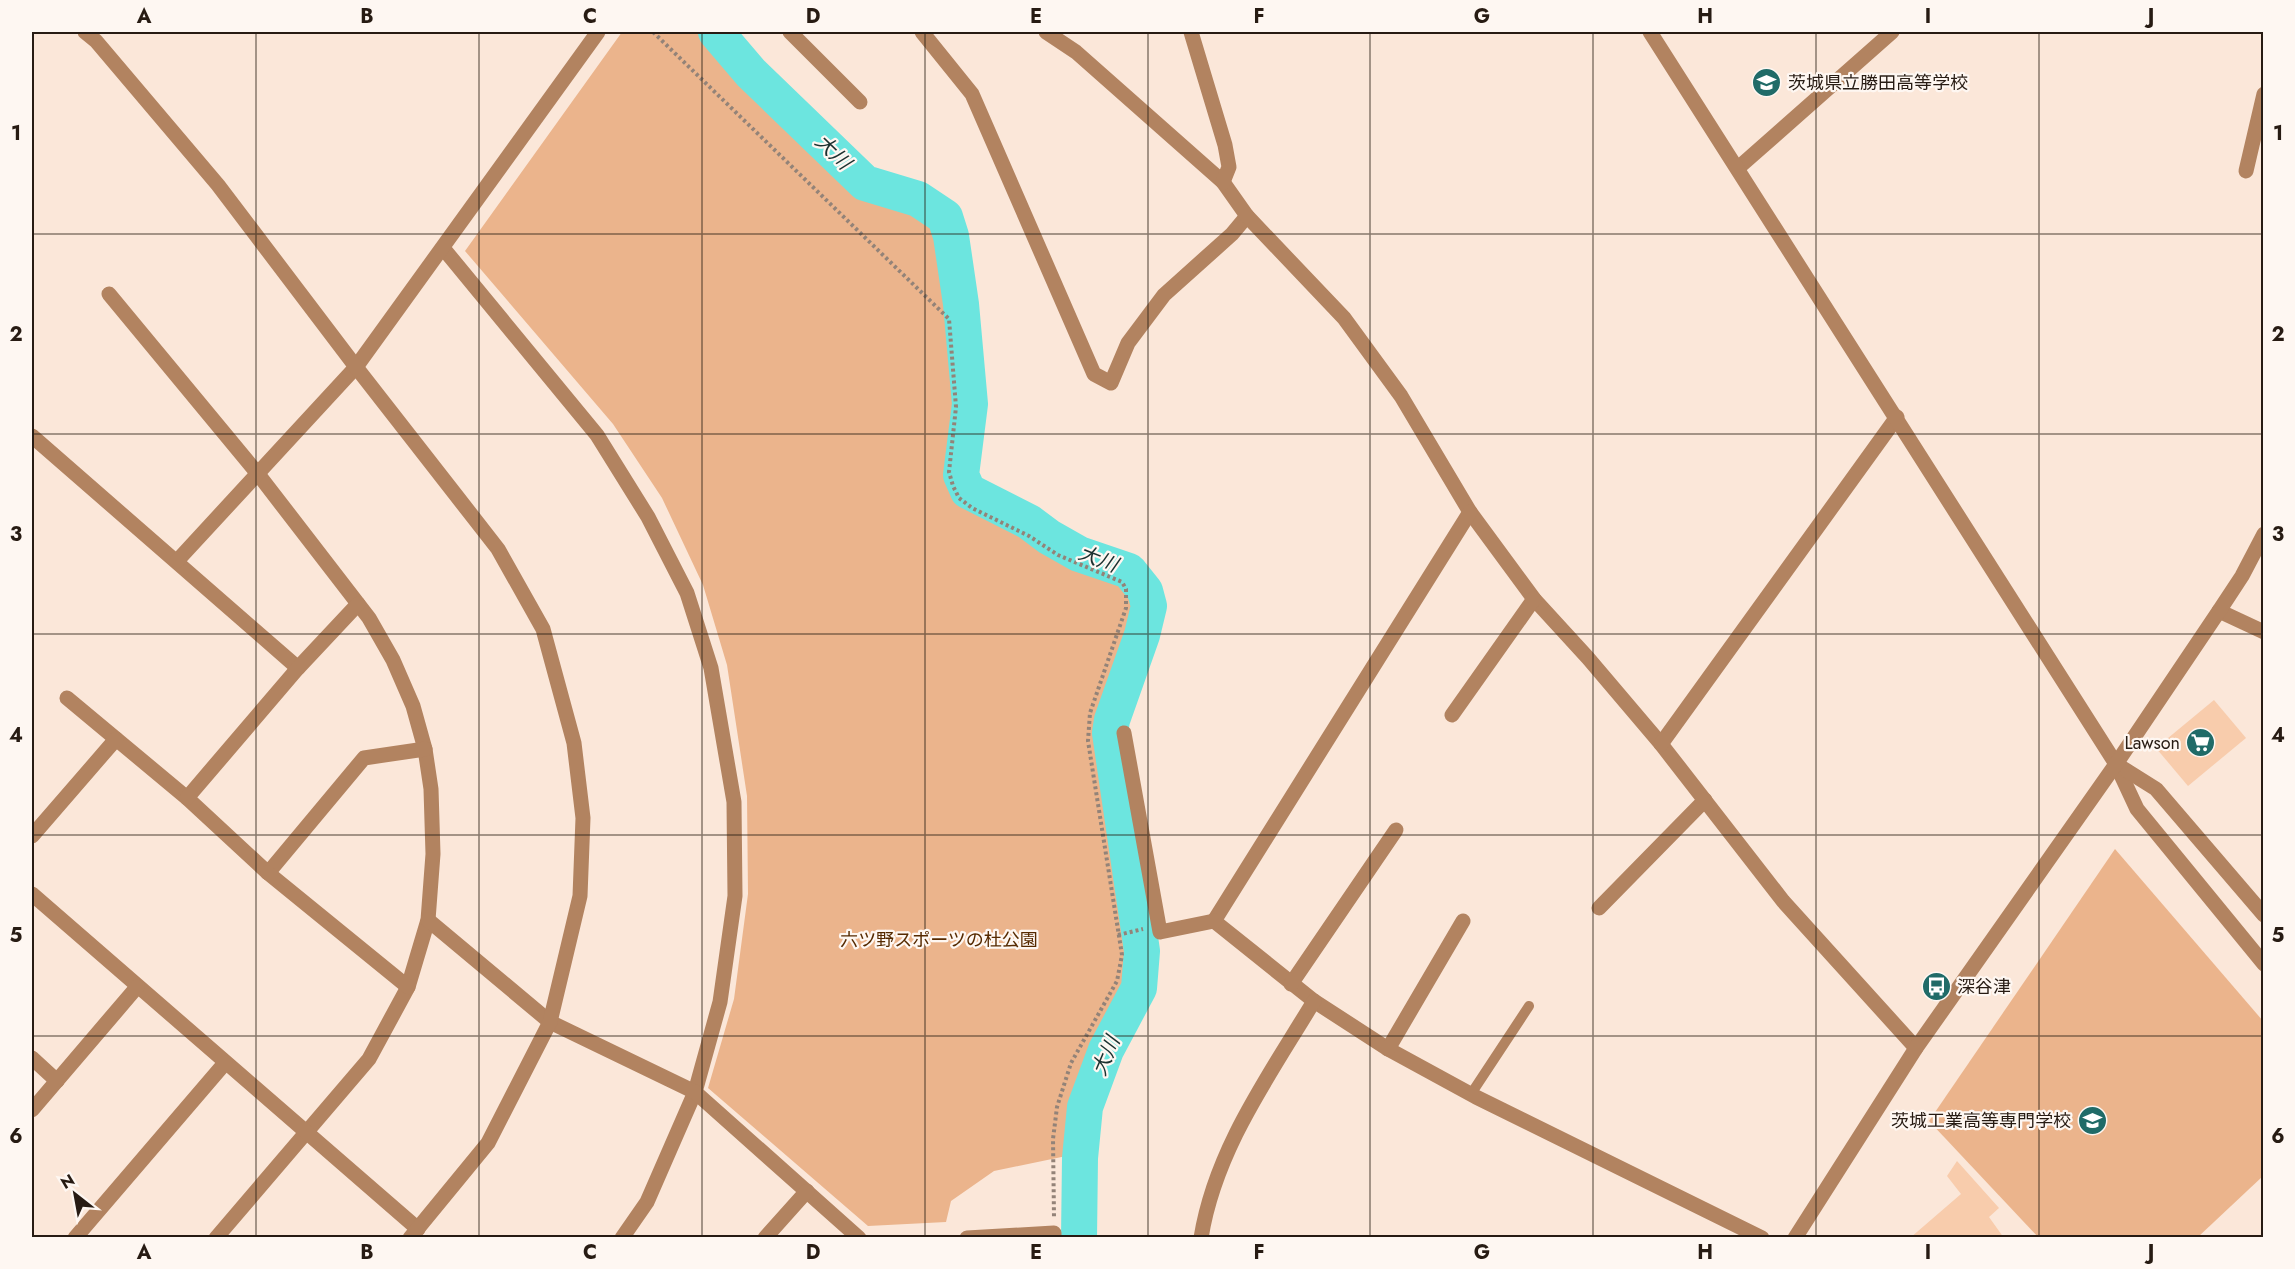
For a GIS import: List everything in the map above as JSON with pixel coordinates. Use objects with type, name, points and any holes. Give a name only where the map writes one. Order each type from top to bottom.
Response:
[{"type":"street","points":[[32,894],[305,1132],[412,1235],[488,1143],[550,1022],[580,896],[583,818],[574,742],[543,629],[498,549],[218,185],[96,41],[85,32]]},
{"type":"street","points":[[177,561],[356,367],[598,32]]},
{"type":"street","points":[[790,32],[860,102]]},
{"type":"street","points":[[922,32],[972,94],[1094,374],[1111,383],[1128,342],[1164,295],[1232,234],[1247,216]]},
{"type":"street","points":[[1046,32],[1076,52],[1223,182],[1247,216],[1344,318],[1401,396],[1470,512],[1534,599],[1661,744],[1783,901],[1916,1048]]},
{"type":"street","points":[[1191,32],[1225,145],[1228,167],[1223,182]]},
{"type":"street","points":[[1650,32],[2116,764],[2137,810],[2264,964]]},
{"type":"street","points":[[1738,168],[1892,32]]},
{"type":"street","points":[[2246,171],[2264,94]]},
{"type":"street","points":[[443,248],[597,435],[648,518],[687,593],[711,668],[734,802],[735,896],[720,1002],[695,1092],[647,1202],[622,1238]]},
{"type":"street","points":[[109,294],[258,474],[369,618],[393,660],[413,706],[431,789],[433,854],[428,920],[408,987],[369,1059],[216,1238]]},
{"type":"street","points":[[1661,744],[1897,417]]},
{"type":"street","points":[[32,436],[298,668]]},
{"type":"street","points":[[1124,733],[1160,932],[1214,921],[1470,512]]},
{"type":"street","points":[[1796,1237],[1916,1048],[2116,764],[2219,611],[2242,576],[2264,534]]},
{"type":"street","points":[[1452,715],[1534,599]]},
{"type":"street","points":[[187,798],[298,668],[358,604]]},
{"type":"street","points":[[2219,611],[2264,632]]},
{"type":"street","points":[[67,698],[187,798],[268,873],[408,987]]},
{"type":"street","points":[[32,836],[116,739]]},
{"type":"street","points":[[268,873],[364,758],[424,749]]},
{"type":"street","points":[[2116,764],[2156,789],[2264,915]]},
{"type":"street","points":[[1599,908],[1705,800]]},
{"type":"street","points":[[1291,984],[1396,830]]},
{"type":"street","points":[[428,920],[550,1022],[695,1092],[859,1238]]},
{"type":"street","points":[[1214,921],[1314,1001],[1388,1049],[1471,1094],[1762,1238]]},
{"type":"street","points":[[1388,1049],[1463,921]]},
{"type":"street","points":[[32,1110],[137,987]]},
{"type":"street","points":[[1201,1238],[1205,1210],[1215,1179],[1248,1111],[1314,1001]]},
{"type":"street","points":[[32,1058],[57,1081]]},
{"type":"street","points":[[75,1238],[225,1063]]},
{"type":"street","points":[[765,1238],[807,1191]]},
{"type":"street","points":[[967,1238],[1054,1235]]},
{"type":"lane","points":[[1471,1094],[1529,1006]]},
{"type":"path","points":[[653,32],[949,319],[956,407],[949,472],[959,498],[972,508],[1029,536],[1058,555],[1122,582],[1126,590],[1125,608],[1090,713],[1088,741],[1122,955],[1117,981],[1071,1063],[1056,1107],[1053,1139],[1054,1235]]},
{"type":"path","points":[[1118,935],[1148,929]]},
{"type":"green space","name":"六ツ野スポーツの杜公園","points":[[622,32],[697,32],[858,189],[927,213],[942,228],[948,249],[964,386],[956,466],[960,488],[971,500],[1020,525],[1069,555],[1128,577],[1140,591],[1144,606],[1106,733],[1138,949],[1134,987],[1102,1049],[1082,1108],[1076,1154],[994,1171],[951,1201],[946,1222],[868,1226],[708,1088],[734,999],[748,894],[747,796],[727,665],[703,585],[662,498],[613,424],[465,251]]},
{"type":"green space","name":"茨城工業高等専門学校","points":[[2115,849],[2263,1021],[2263,1176],[2198,1237],[2038,1237],[1929,1121]]},
{"type":"building","name":"Lawson","points":[[2214,700],[2246,738],[2188,786],[2156,748]]},
{"type":"building","points":[[1957,1161],[1999,1208],[1989,1217],[2004,1238],[1910,1238],[1961,1194],[1947,1176]]},
{"type":"waterway","name":"大川","points":[[716,32],[751,73],[865,183],[918,199],[945,217],[951,236],[961,304],[970,404],[961,475],[968,491],[1029,522],[1049,537],[1079,554],[1129,571],[1145,591],[1149,606],[1142,635],[1112,720],[1110,733],[1142,951],[1139,988],[1106,1050],[1085,1107],[1080,1158],[1079,1238]]},
{"type":"place","name":"茨城県立勝田高等学校","points":[[1767,83]]},
{"type":"place","name":"Lawson","points":[[2201,743]]},
{"type":"place","name":"深谷津","points":[[1936,987]]},
{"type":"place","name":"茨城工業高等専門学校","points":[[2092,1121]]}]
